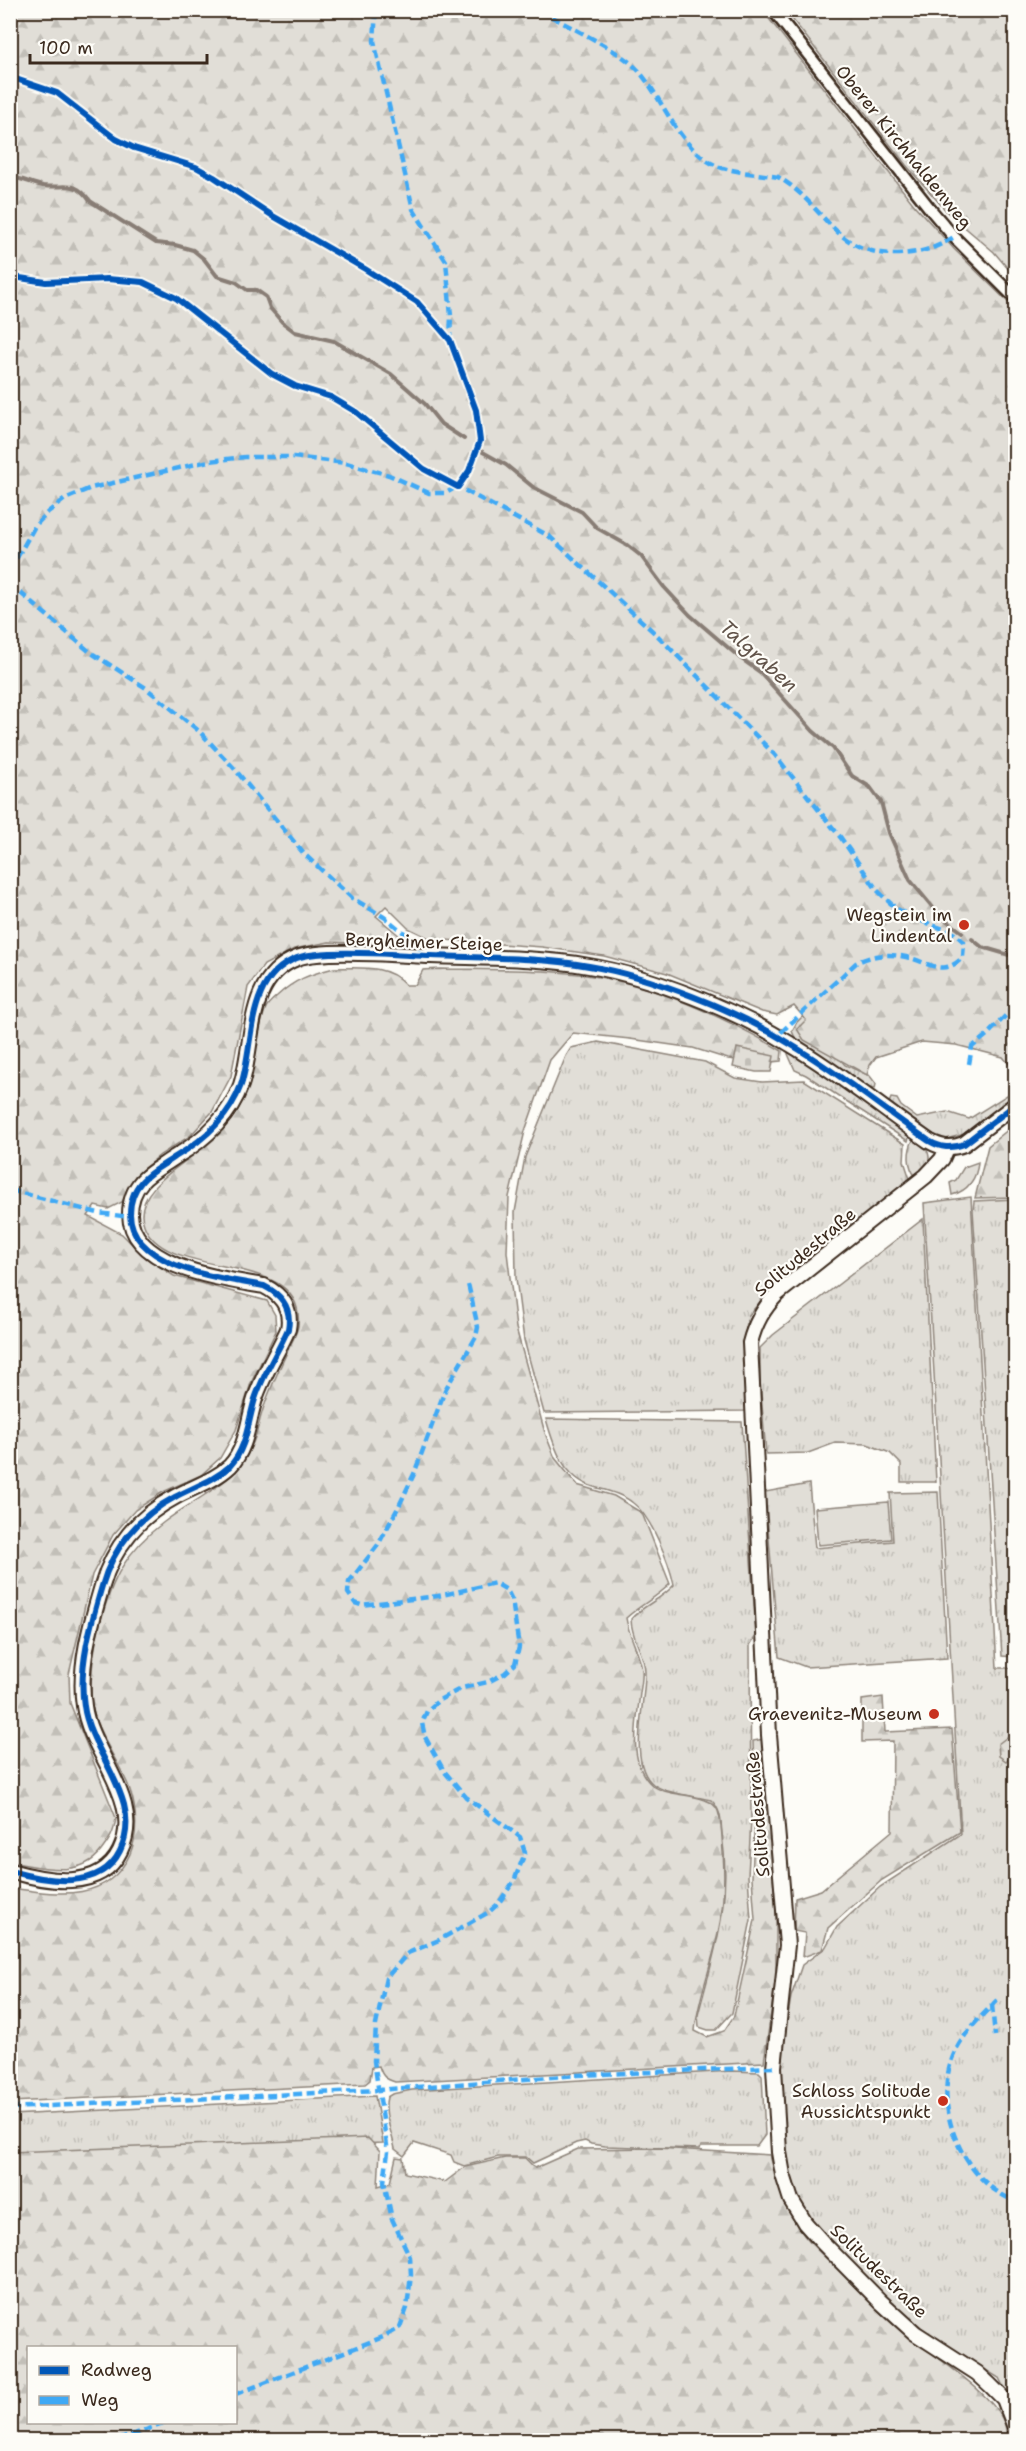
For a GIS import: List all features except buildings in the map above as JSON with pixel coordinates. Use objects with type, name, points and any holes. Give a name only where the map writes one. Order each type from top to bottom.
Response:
[{"type":"street","name":"Oberer Kirchhaldenweg","points":[[773,10],[931,210],[954,237],[1016,299]]},
{"type":"street","name":"Bergheimer Steige","points":[[10,1871],[59,1880],[91,1878],[102,1874],[121,1851],[125,1809],[114,1778],[92,1736],[84,1705],[86,1652],[102,1584],[116,1552],[139,1522],[153,1510],[210,1480],[231,1465],[243,1444],[255,1398],[288,1329],[290,1319],[287,1308],[273,1290],[191,1271],[171,1263],[143,1245],[134,1230],[130,1217],[134,1192],[142,1180],[208,1134],[232,1105],[245,1069],[257,1005],[267,982],[275,971],[300,956],[318,954],[555,962],[619,972],[685,995],[777,1036],[828,1068],[929,1141],[947,1148]]},
{"type":"street","points":[[947,1148],[970,1140],[1016,1104]]},
{"type":"street","name":"Solitudestraße","points":[[947,1148],[942,1159],[926,1176],[777,1294],[764,1308],[755,1324],[750,1343],[769,1735],[787,1945],[775,2046],[776,2099],[779,2152],[783,2175],[791,2200],[805,2223],[844,2266],[915,2333],[977,2373],[990,2385],[1004,2400],[1016,2430]]},
{"type":"green space","points":[[10,11],[763,11],[915,206],[954,249],[1016,310],[1015,1071],[1003,1057],[956,1045],[922,1042],[876,1057],[867,1075],[804,1040],[797,1029],[806,1020],[794,1006],[777,1015],[762,1012],[667,973],[604,956],[542,947],[431,939],[408,928],[386,906],[376,916],[401,937],[394,945],[329,942],[294,949],[264,965],[248,987],[231,1076],[212,1112],[190,1136],[160,1155],[135,1176],[122,1202],[108,1209],[95,1206],[88,1216],[122,1234],[146,1258],[174,1276],[267,1301],[275,1315],[276,1331],[251,1383],[236,1430],[220,1458],[201,1475],[163,1492],[135,1510],[113,1535],[92,1575],[69,1674],[70,1703],[116,1818],[109,1839],[92,1860],[71,1868],[59,1869],[10,1862]]},
{"type":"green space","points":[[786,11],[1015,11],[1015,277],[994,252],[948,213],[906,165]]},
{"type":"green space","points":[[334,968],[382,970],[399,978],[406,985],[415,985],[423,970],[440,969],[550,972],[593,976],[635,985],[678,1000],[743,1029],[782,1051],[781,1061],[761,1063],[728,1059],[693,1048],[573,1033],[550,1060],[525,1131],[509,1197],[507,1252],[516,1328],[545,1433],[555,1458],[577,1485],[614,1496],[642,1513],[670,1584],[626,1618],[642,1673],[636,1729],[636,1754],[644,1776],[652,1785],[668,1792],[707,1801],[718,1811],[724,1862],[723,1903],[695,2031],[707,2037],[724,2031],[734,2016],[755,1920],[752,1878],[755,1811],[753,1741],[764,1739],[776,1914],[776,1977],[764,2062],[395,2082],[384,2077],[379,2066],[372,2067],[370,2080],[365,2084],[11,2102],[11,1888],[62,1893],[94,1888],[108,1881],[120,1870],[130,1854],[134,1839],[135,1814],[130,1790],[101,1734],[92,1704],[91,1681],[94,1657],[100,1624],[110,1593],[130,1555],[151,1533],[225,1481],[241,1465],[253,1442],[267,1397],[298,1326],[295,1302],[281,1285],[259,1275],[178,1254],[157,1243],[144,1225],[142,1212],[146,1199],[154,1187],[213,1140],[238,1110],[250,1083],[261,1025],[268,1004],[297,981]]},
{"type":"green space","points":[[803,1016],[845,1065],[870,1076],[876,1084],[875,1089],[869,1088],[796,1040],[792,1031]]},
{"type":"green space","points":[[598,1042],[705,1062],[735,1078],[762,1082],[804,1080],[905,1144],[904,1161],[911,1182],[764,1297],[748,1316],[744,1341],[746,1411],[544,1413],[524,1340],[516,1278],[515,1212],[525,1157],[566,1056],[571,1048]]},
{"type":"green space","points":[[737,1048],[774,1056],[771,1072],[756,1072],[733,1067]]},
{"type":"green space","points":[[789,1050],[910,1134],[908,1141],[795,1070],[788,1054]]},
{"type":"green space","points":[[1015,1090],[1015,1097],[969,1133],[946,1139],[927,1132],[889,1103],[891,1098],[897,1099],[901,1106],[917,1118],[947,1112],[969,1119]]},
{"type":"green space","points":[[1015,1124],[1015,1197],[975,1198],[988,1146]]},
{"type":"green space","points":[[914,1138],[924,1147],[929,1157],[928,1166],[916,1177],[909,1158]]},
{"type":"green space","points":[[978,1162],[971,1183],[952,1195],[950,1183],[956,1180],[964,1167]]},
{"type":"green space","points":[[971,1197],[997,1668],[1016,1668],[1015,2410],[999,2378],[938,2341],[881,2294],[821,2232],[797,2201],[786,2157],[781,2059],[791,1997],[802,1965],[825,1948],[837,1927],[880,1887],[961,1834],[924,1203]]},
{"type":"green space","points":[[1016,1199],[1015,1657],[1002,1656],[973,1210],[974,1201]]},
{"type":"green space","points":[[923,1219],[936,1482],[901,1482],[901,1464],[890,1453],[867,1444],[835,1443],[808,1453],[766,1454],[760,1381],[760,1348],[773,1335]]},
{"type":"green space","points":[[546,1419],[742,1422],[756,1636],[750,1645],[751,1820],[748,1876],[751,1920],[732,2013],[716,2030],[699,2027],[698,2015],[716,1947],[723,1904],[725,1858],[720,1816],[711,1800],[673,1792],[653,1784],[645,1774],[639,1747],[645,1672],[631,1619],[674,1585],[672,1575],[653,1529],[640,1509],[624,1497],[583,1483],[575,1477],[561,1460]]},
{"type":"green space","points":[[809,1484],[815,1548],[893,1541],[890,1493],[938,1492],[947,1658],[806,1667],[779,1657],[765,1492]]},
{"type":"green space","points":[[888,1502],[891,1539],[818,1545],[815,1508]]},
{"type":"green space","points":[[883,1697],[885,1732],[952,1729],[960,1832],[882,1880],[828,1928],[822,1950],[803,1957],[805,1933],[794,1931],[795,1898],[821,1890],[892,1831],[893,1741],[862,1742],[862,1700]]},
{"type":"green space","points":[[1015,1731],[1015,1753],[1006,1761],[999,1756],[998,1744]]},
{"type":"green space","points":[[732,2071],[759,2072],[762,2075],[765,2135],[757,2146],[701,2146],[700,2149],[605,2146],[585,2141],[533,2163],[526,2157],[498,2157],[464,2166],[454,2162],[451,2155],[414,2143],[404,2156],[395,2149],[386,2110],[387,2097],[412,2090]]},
{"type":"green space","points":[[375,2096],[383,2143],[11,2158],[11,2115]]},
{"type":"green space","points":[[368,2138],[380,2151],[378,2186],[390,2183],[396,2157],[403,2158],[405,2173],[445,2182],[465,2167],[505,2158],[525,2158],[535,2168],[578,2149],[658,2148],[770,2155],[786,2204],[795,2222],[813,2246],[895,2326],[983,2394],[998,2411],[1005,2426],[1004,2440],[11,2440],[11,2152]]},
{"type":"waterway","name":"Talgraben","points":[[10,177],[43,186],[74,187],[90,201],[156,243],[193,250],[204,259],[217,276],[236,282],[247,290],[256,290],[266,297],[270,308],[295,332],[334,341],[391,374],[425,404],[441,424],[464,439]]},
{"type":"waterway","name":"Talgraben","points":[[481,451],[506,465],[533,487],[582,512],[597,528],[641,556],[664,587],[690,615],[760,672],[813,731],[833,748],[852,776],[870,787],[881,802],[889,833],[910,880],[939,915],[962,932]]},
{"type":"waterway","name":"Talgraben","points":[[972,939],[982,947],[1016,957]]},
{"type":"marked path","points":[[376,10],[374,41],[413,209],[446,261],[451,316],[450,340]]},
{"type":"marked path","points":[[540,10],[605,46],[638,70],[681,135],[702,157],[715,165],[728,169],[778,177],[794,188],[831,226],[858,246],[876,252],[898,254],[934,247],[954,237]]},
{"type":"marked path","points":[[10,570],[35,526],[65,499],[91,488],[209,461],[245,457],[293,457],[346,463],[389,475],[429,493],[446,493],[458,486]]},
{"type":"marked path","points":[[453,484],[549,536],[658,636],[775,755],[841,838],[877,890],[887,900],[897,909],[954,933],[964,942],[963,957],[949,967],[936,967],[893,955],[874,957],[856,963],[777,1036]]},
{"type":"marked path","points":[[10,584],[90,652],[146,688],[199,731],[233,767],[304,854],[352,898],[384,917],[417,943],[419,956]]},
{"type":"marked path","points":[[1016,654],[1016,700]]},
{"type":"marked path","points":[[969,1064],[972,1047],[1016,1005]]},
{"type":"marked path","points":[[10,1190],[98,1213],[130,1217]]},
{"type":"marked path","points":[[237,2394],[383,2337],[400,2327],[407,2308],[411,2275],[410,2257],[392,2219],[384,2182],[388,2152],[374,2061],[376,2025],[386,1978],[408,1953],[439,1940],[489,1912],[498,1904],[514,1881],[525,1853],[520,1837],[466,1797],[444,1771],[425,1737],[422,1723],[427,1711],[439,1700],[462,1688],[488,1682],[505,1673],[515,1664],[519,1647],[512,1600],[507,1590],[495,1583],[438,1596],[361,1605],[355,1603],[348,1593],[349,1582],[378,1545],[399,1506],[414,1474],[445,1390],[476,1337],[478,1327],[468,1284]]},
{"type":"marked path","points":[[997,2000],[960,2042],[947,2078],[947,2099],[949,2119],[965,2157],[977,2174],[1008,2198]]},
{"type":"marked path","points":[[992,2005],[995,2036]]},
{"type":"marked path","points":[[10,2108],[378,2090],[578,2075],[774,2067]]},
{"type":"marked path","points":[[118,2440],[162,2424]]},
{"type":"cycle path","points":[[10,77],[57,93],[116,139],[134,148],[196,167],[417,302],[450,340],[476,410],[480,441],[469,471],[458,487],[424,469],[356,412],[331,397],[295,386],[272,374],[176,298],[143,282],[107,279],[46,282],[10,274]]},
{"type":"cycle path","points":[[10,1871],[55,1880],[86,1878],[99,1873],[111,1864],[120,1851],[126,1832],[126,1814],[114,1777],[88,1724],[84,1706],[84,1661],[102,1586],[120,1546],[139,1523],[175,1497],[217,1476],[236,1459],[244,1443],[258,1390],[288,1329],[287,1309],[276,1294],[264,1286],[204,1274],[162,1259],[146,1247],[134,1232],[130,1214],[133,1196],[142,1181],[205,1135],[230,1108],[241,1085],[260,996],[268,980],[280,967],[297,958],[324,953],[530,959],[589,966],[666,986],[745,1019],[808,1055],[929,1141],[938,1145],[955,1147],[964,1144],[1016,1104]]},
{"type":"place","name":"Wegstein im Lindental","points":[[964,925]]},
{"type":"place","name":"Graevenitz-Museum","points":[[934,1714]]},
{"type":"place","name":"Schloss Solitude Aussichtspunkt","points":[[943,2101]]}]
